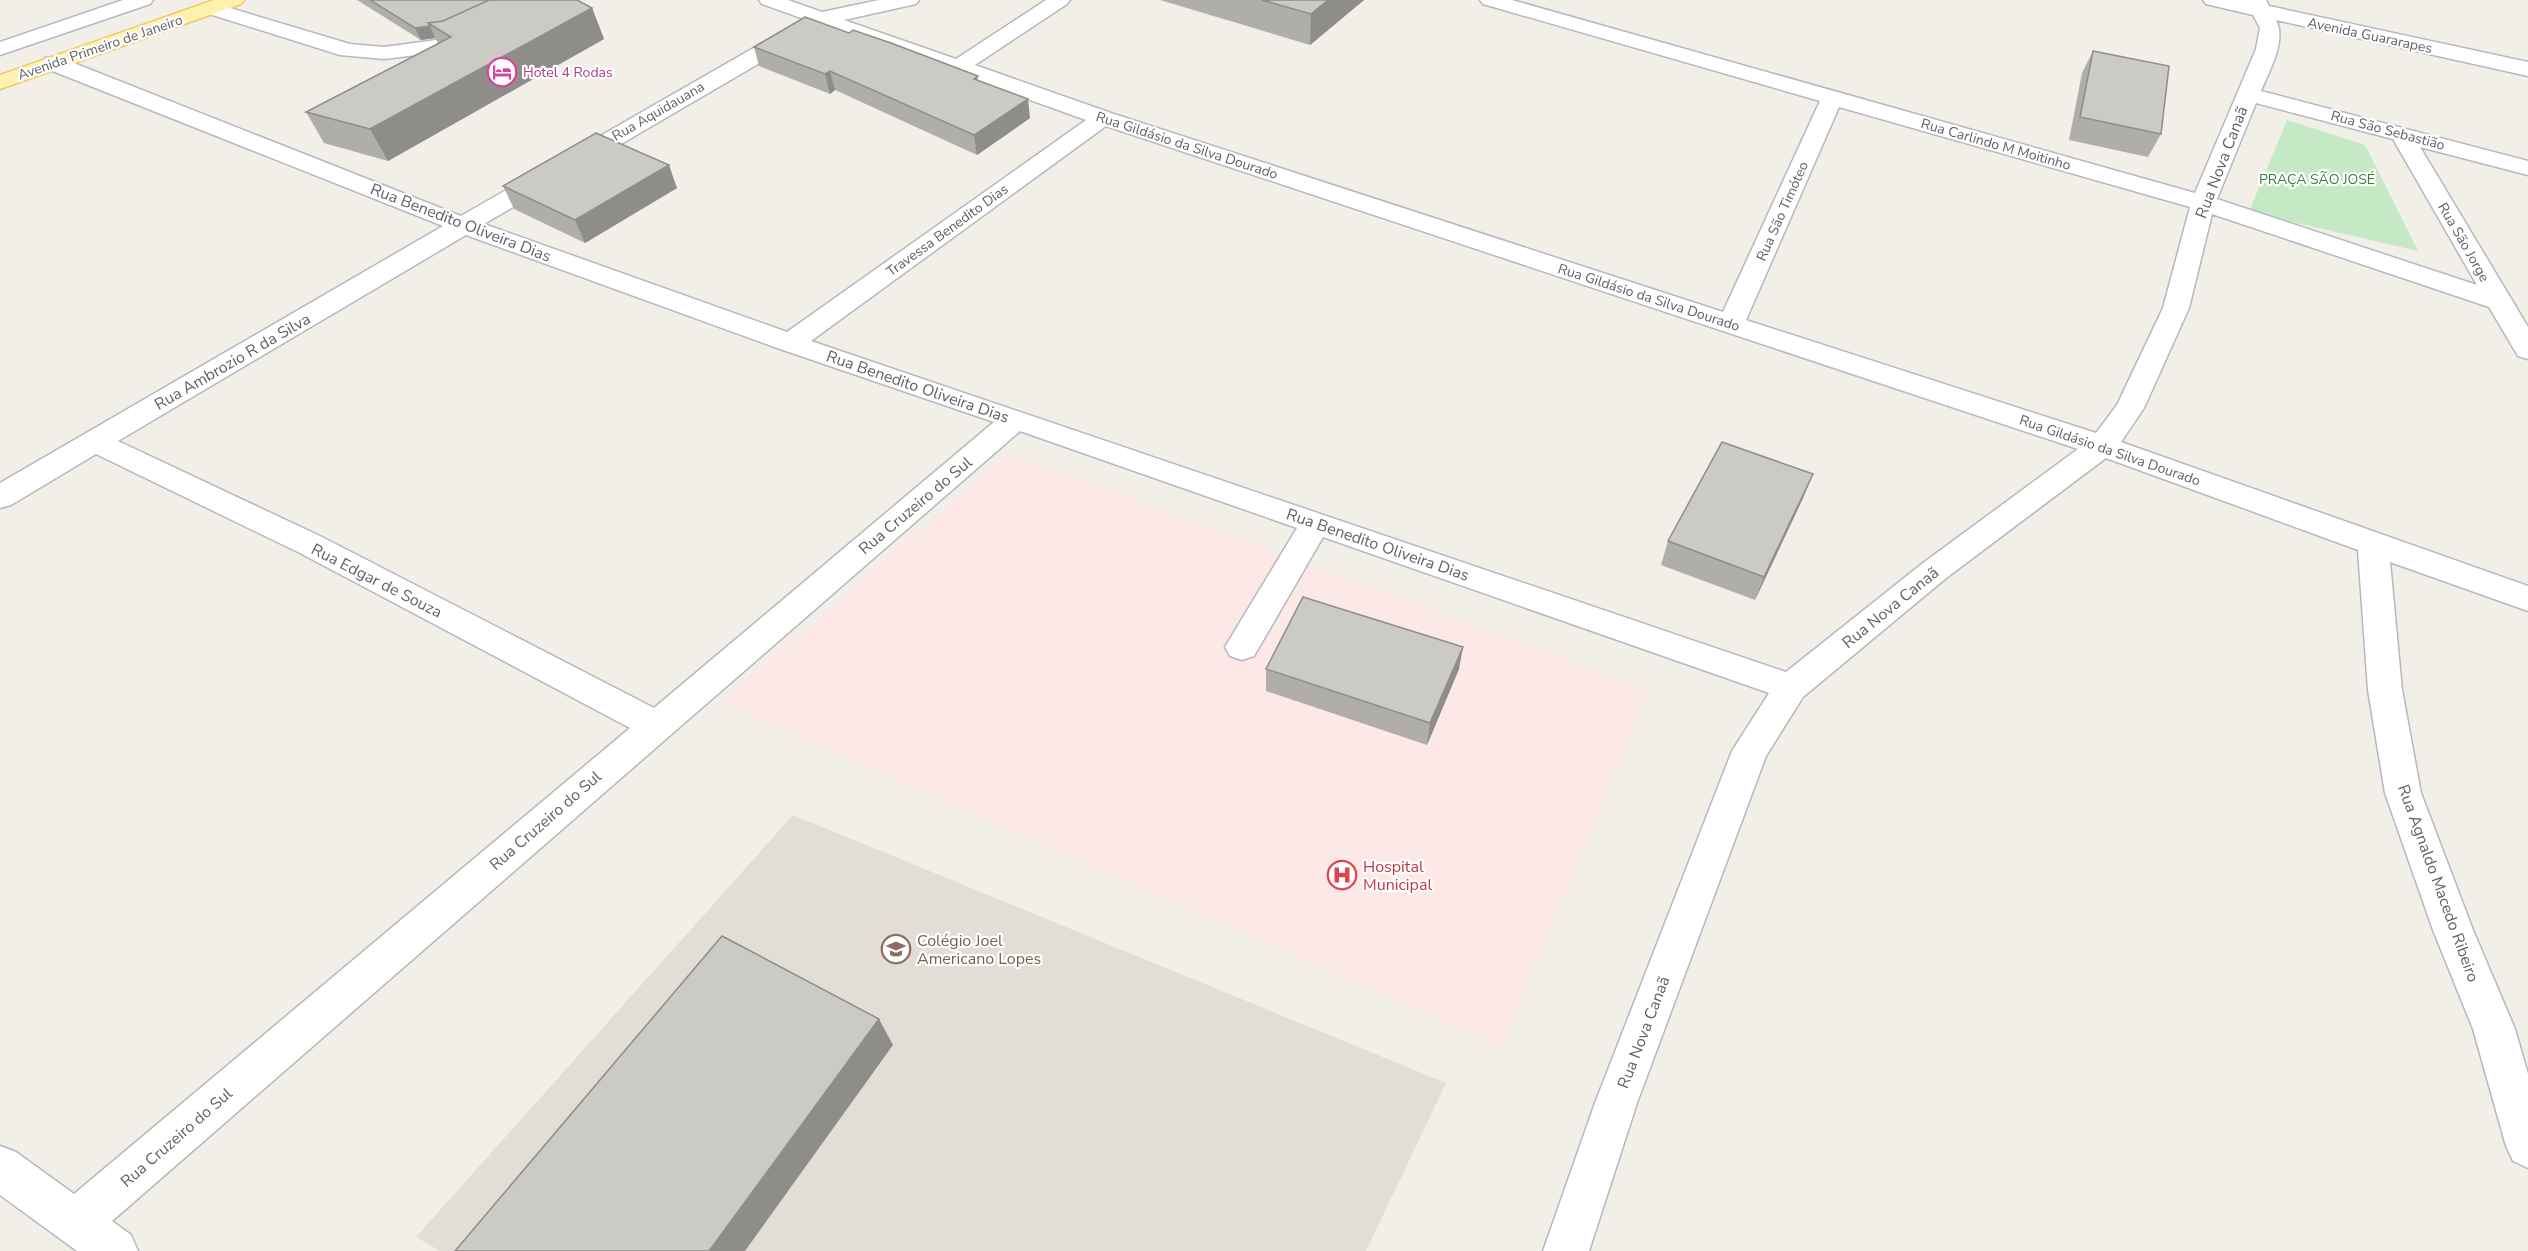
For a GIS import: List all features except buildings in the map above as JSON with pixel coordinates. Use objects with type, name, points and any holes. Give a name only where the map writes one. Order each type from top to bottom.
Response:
[{"type":"main road","name":"Avenida Primeiro de Janeiro","points":[[0,82],[234,0]]},
{"type":"street","points":[[0,48],[142,0]]},
{"type":"street","points":[[210,8],[348,50],[384,53],[448,45],[540,3],[541,0]]},
{"type":"street","name":"Rua Gildásio da Silva Dourado","points":[[769,0],[1103,118],[2102,446],[2528,599]]},
{"type":"street","points":[[822,18],[909,0]]},
{"type":"street","points":[[958,67],[1060,0]]},
{"type":"street","name":"Rua Carlindo M Moitinho","points":[[1490,0],[2203,203],[2498,301]]},
{"type":"street","name":"Avenida Guararapes","points":[[2213,0],[2260,6],[2528,69]]},
{"type":"street","name":"Rua Nova Canaã","points":[[1566,1251],[1616,1103],[1750,752],[1791,687],[1934,571],[2102,446],[2130,408],[2176,308],[2203,203],[2267,49],[2270,28],[2260,6]]},
{"type":"street","name":"Rua Aquidauana","points":[[464,225],[822,18]]},
{"type":"street","name":"Rua Benedito Oliveira Dias","points":[[54,63],[464,225],[790,343],[1016,418],[1791,687]]},
{"type":"street","name":"Rua São Sebastião","points":[[2247,94],[2528,168]]},
{"type":"street","name":"Rua São Timóteo","points":[[1731,324],[1832,98]]},
{"type":"street","name":"Travessa Benedito Dias","points":[[790,343],[1103,118]]},
{"type":"street","name":"Rua São Jorge","points":[[2401,134],[2528,350]]},
{"type":"street","name":"Rua Ambrozio R da Silva","points":[[0,497],[464,225]]},
{"type":"street","name":"Rua Cruzeiro do Sul","points":[[75,1223],[1016,418]]},
{"type":"street","name":"Rua Edgar de Souza","points":[[95,442],[311,545],[656,725]]},
{"type":"street","points":[[1242,646],[1315,523]]},
{"type":"street","name":"Rua Agnaldo Macedo Ribeiro","points":[[2373,542],[2385,690],[2403,793],[2453,930],[2494,1029],[2528,1146]]},
{"type":"street","points":[[0,1168],[116,1251]]},
{"type":"shaded area","name":"Hospital Municipal","points":[[1008,453],[1649,690],[1501,1047],[721,702]]},
{"type":"shaded area","name":"Colégio Joel Americano Lopes","points":[[793,815],[1446,1083],[1366,1251],[440,1251],[416,1237]]},
{"type":"green space","name":"PRAÇA SÃO JOSÉ","points":[[2287,120],[2365,145],[2418,251],[2249,212]]},
{"type":"place","name":"Hotel 4 Rodas","points":[[502,72]]},
{"type":"place","name":"Hospital Municipal","points":[[1342,875]]},
{"type":"place","name":"Colégio Joel Americano Lopes","points":[[896,949]]}]
